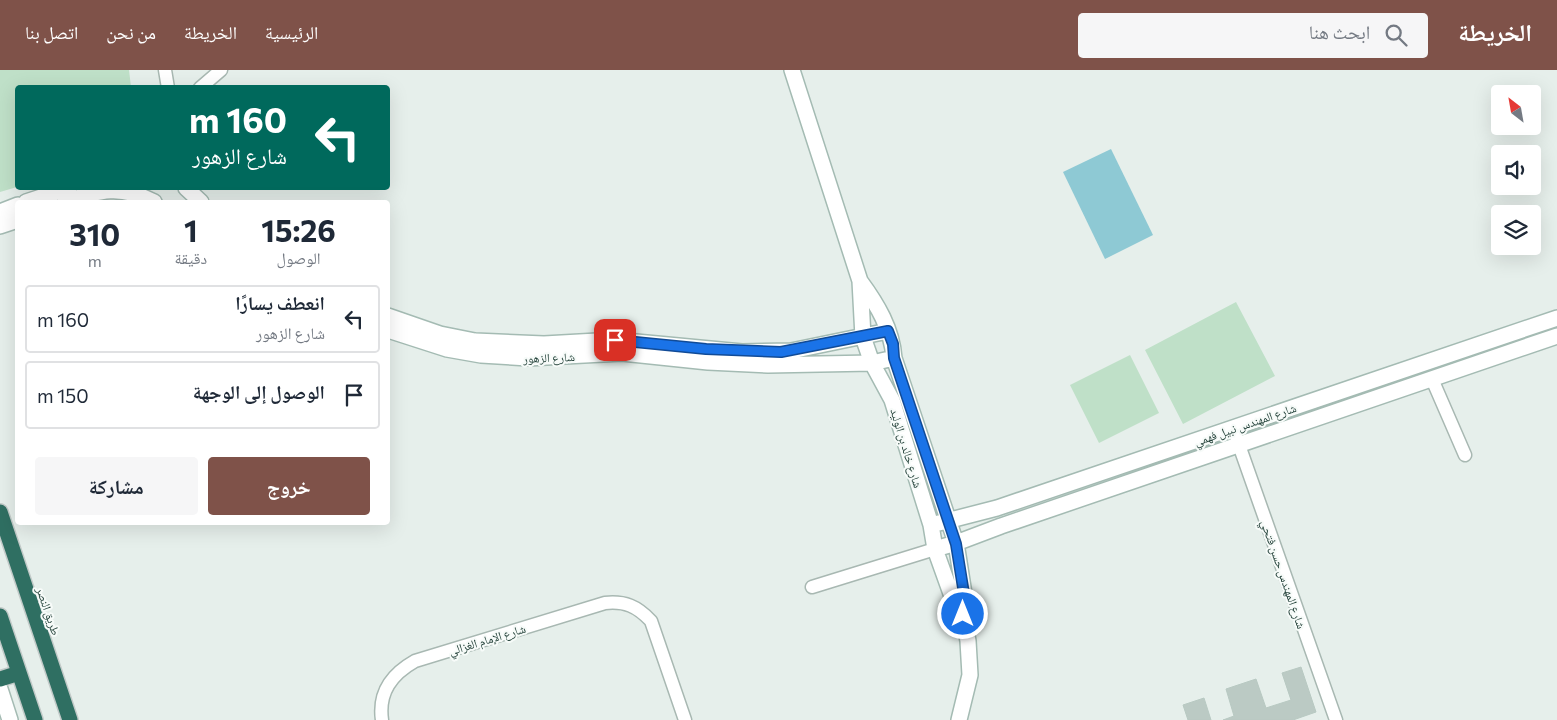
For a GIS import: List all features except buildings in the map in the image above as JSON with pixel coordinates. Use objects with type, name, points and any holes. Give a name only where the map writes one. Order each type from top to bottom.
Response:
[{"type":"highway","name":"طريق النصر","points":[[0,512],[70,720]]},
{"type":"highway","points":[[0,616],[35,720]]},
{"type":"highway","points":[[0,679],[19,673]]},
{"type":"street","points":[[165,70],[168,85]]},
{"type":"street","points":[[204,85],[221,70]]},
{"type":"street","name":"شارع خالد بن الوليد","points":[[792,70],[860,282],[863,337],[872,362],[892,400],[931,525],[935,549],[954,602],[963,614]]},
{"type":"street","points":[[32,200],[63,190]]},
{"type":"street","points":[[72,200],[107,190],[137,191],[151,200]]},
{"type":"street","points":[[0,212],[15,207]]},
{"type":"street","points":[[0,226],[15,221]]},
{"type":"street","name":"شارع خالد بن الوليد","points":[[860,282],[877,306],[893,344],[894,358],[956,544],[965,600],[963,614],[968,641],[970,675],[959,720]]},
{"type":"street","name":"شارع الزهور","points":[[390,317],[440,334],[474,341],[510,343],[615,340],[706,349],[781,352],[888,331]]},
{"type":"street","name":"شارع المهندس نبيل فهمي","points":[[931,525],[997,508],[1557,318]]},
{"type":"street","name":"شارع الزهور","points":[[390,331],[447,349],[481,355],[528,358],[622,353],[744,364],[872,362],[894,358]]},
{"type":"street","name":"شارع المهندس نبيل فهمي","points":[[935,549],[956,544],[993,528],[1557,336]]},
{"type":"street","points":[[1432,379],[1465,455]]},
{"type":"street","name":"شارع المهندس حسن فتحي","points":[[1233,428],[1336,720]]},
{"type":"street","points":[[812,587],[935,549]]},
{"type":"street","name":"شارع الإمام الغزالي","points":[[382,720],[380,710],[383,694],[390,680],[401,669],[415,661],[605,603],[618,602],[631,605],[642,611],[651,621],[685,720]]},
{"type":"street","points":[[0,689],[10,720]]},
{"type":"green space","points":[[0,70],[129,70],[131,85],[15,85],[15,188],[0,192]]},
{"type":"green space","points":[[1236,302],[1275,376],[1183,424],[1145,350]]},
{"type":"green space","points":[[1130,355],[1159,413],[1099,443],[1070,385]]},
{"type":"water","points":[[1111,149],[1153,235],[1105,259],[1063,172]]},
{"type":"route","points":[[615,340],[742,352],[781,352],[888,331],[893,344],[894,358],[914,413],[956,544],[965,600],[963,614]]}]
